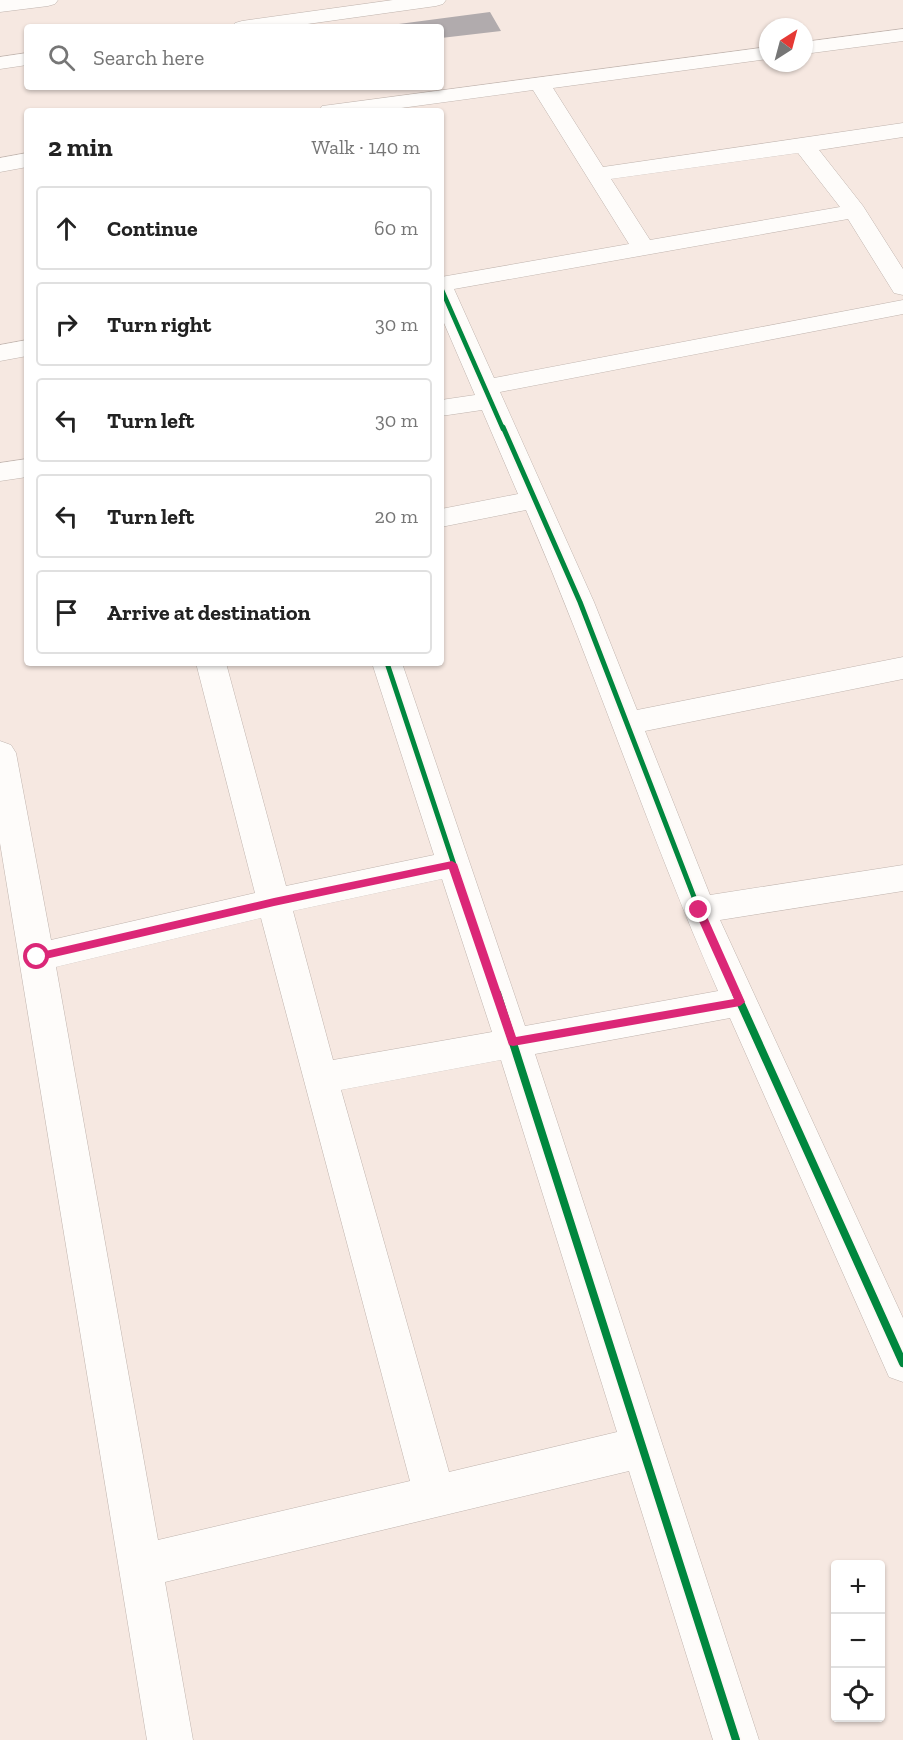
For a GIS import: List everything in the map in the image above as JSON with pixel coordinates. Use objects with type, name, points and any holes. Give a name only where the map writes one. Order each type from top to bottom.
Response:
[{"type":"street","points":[[0,6],[48,0]]},
{"type":"street","points":[[260,24],[436,0]]},
{"type":"street","points":[[813,47],[903,35]]},
{"type":"street","points":[[339,108],[360,101],[539,83],[759,54]]},
{"type":"street","points":[[0,63],[24,59]]},
{"type":"street","points":[[539,83],[599,174],[644,249]]},
{"type":"street","points":[[599,174],[903,130]]},
{"type":"street","points":[[804,146],[855,211],[903,288]]},
{"type":"street","points":[[0,165],[24,161]]},
{"type":"street","points":[[444,285],[855,211]]},
{"type":"street","points":[[444,293],[580,602],[699,910],[900,1350]]},
{"type":"street","points":[[444,407],[490,394],[903,307]]},
{"type":"street","points":[[0,353],[24,349]]},
{"type":"street","points":[[0,472],[24,468]]},
{"type":"street","points":[[444,517],[536,499]]},
{"type":"street","points":[[212,666],[320,1078],[435,1496]]},
{"type":"street","points":[[388,666],[513,1042],[736,1740]]},
{"type":"street","points":[[627,723],[903,668]]},
{"type":"street","points":[[0,753],[5,799],[37,957],[170,1740]]},
{"type":"street","points":[[37,957],[274,902],[452,864]]},
{"type":"street","points":[[699,910],[903,878]]},
{"type":"street","points":[[320,1078],[740,1002]]},
{"type":"street","points":[[141,1566],[643,1448]]},
{"type":"building","points":[[490,12],[501,31],[444,38],[444,24],[399,24]]},
{"type":"cycle path","points":[[444,295],[580,602],[699,910],[903,1363]]},
{"type":"cycle path","points":[[388,666],[513,1042],[736,1740]]},
{"type":"route","points":[[37,957],[274,902],[452,864],[513,1042],[740,1002],[699,910]]}]
